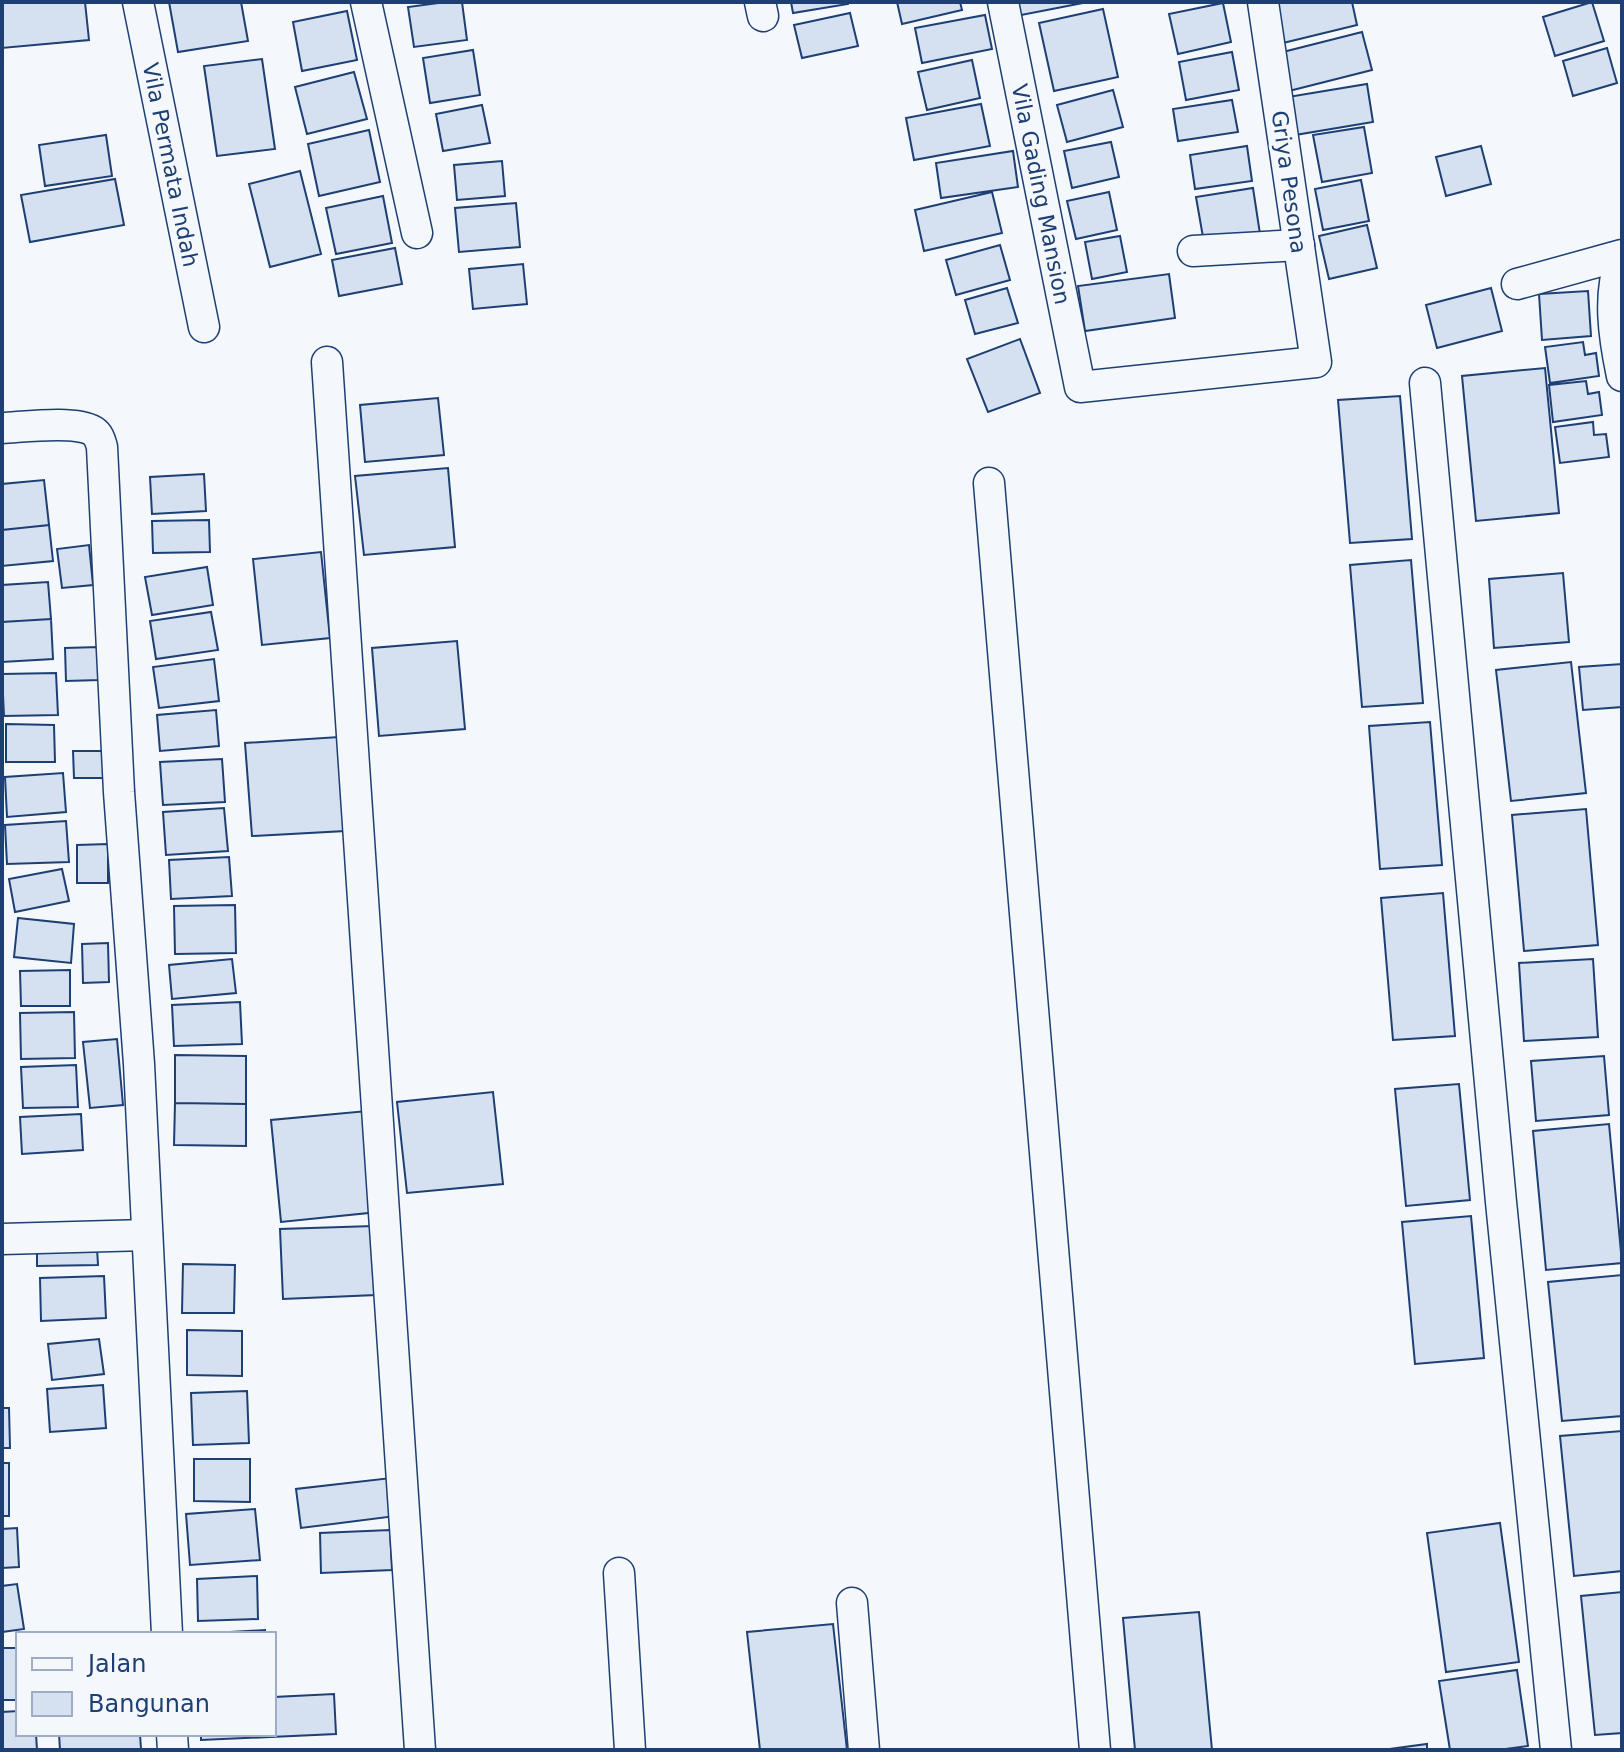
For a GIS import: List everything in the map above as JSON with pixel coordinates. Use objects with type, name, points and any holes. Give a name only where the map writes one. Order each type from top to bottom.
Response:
[{"type":"street","name":"Vila Permata Indah","points":[[138,2],[204,327]]},
{"type":"street","points":[[366,2],[417,233]]},
{"type":"street","name":"Vila Gading Mansion","points":[[1003,2],[1080,387],[1316,362]]},
{"type":"street","name":"Griya Pesona","points":[[1263,2],[1316,362]]},
{"type":"street","points":[[1193,251],[1299,245]]},
{"type":"street","points":[[1517,284],[1622,256]]},
{"type":"street","points":[[1622,256],[1613,299],[1622,376]]},
{"type":"street","points":[[327,362],[420,1750]]},
{"type":"street","points":[[1425,383],[1499,1186],[1556,1750]]},
{"type":"street","points":[[2,428],[76,426],[91,429],[99,436],[102,447],[119,792],[139,1064],[167,1632]]},
{"type":"street","points":[[989,483],[1095,1750]]},
{"type":"street","points":[[2,1239],[147,1235]]},
{"type":"street","points":[[619,1573],[630,1750]]},
{"type":"street","points":[[852,1603],[864,1750]]},
{"type":"building","points":[[2,2],[85,2],[89,40],[2,48]]},
{"type":"building","points":[[169,2],[241,2],[248,41],[178,52]]},
{"type":"building","points":[[462,2],[467,40],[414,47],[408,7]]},
{"type":"building","points":[[791,2],[848,2],[848,4],[793,13]]},
{"type":"building","points":[[897,2],[960,2],[962,10],[902,24]]},
{"type":"building","points":[[1013,2],[1088,2],[1016,16]]},
{"type":"building","points":[[1271,2],[1352,2],[1357,25],[1279,44]]},
{"type":"building","points":[[1592,2],[1604,41],[1555,56],[1543,17]]},
{"type":"building","points":[[1223,3],[1231,42],[1178,54],[1169,14]]},
{"type":"building","points":[[1103,9],[1118,77],[1054,91],[1039,23]]},
{"type":"building","points":[[347,11],[357,60],[302,71],[293,22]]},
{"type":"building","points":[[850,13],[858,46],[802,58],[794,25]]},
{"type":"building","points":[[985,15],[992,49],[922,63],[915,28]]},
{"type":"building","points":[[1362,32],[1372,70],[1285,92],[1275,54]]},
{"type":"building","points":[[1607,48],[1617,83],[1573,96],[1563,61]]},
{"type":"building","points":[[473,50],[480,95],[430,103],[423,58]]},
{"type":"building","points":[[1232,52],[1239,90],[1186,100],[1179,62]]},
{"type":"building","points":[[262,59],[275,149],[217,156],[204,66]]},
{"type":"building","points":[[972,60],[980,98],[927,110],[918,72]]},
{"type":"building","points":[[354,72],[367,119],[307,134],[295,87]]},
{"type":"building","points":[[1367,84],[1373,122],[1295,135],[1288,97]]},
{"type":"building","points":[[1113,90],[1123,127],[1067,142],[1057,105]]},
{"type":"building","points":[[1232,100],[1238,132],[1178,141],[1173,109]]},
{"type":"building","points":[[981,104],[990,146],[914,160],[906,118]]},
{"type":"building","points":[[482,105],[490,143],[443,151],[436,114]]},
{"type":"building","points":[[1364,127],[1372,173],[1322,182],[1313,135]]},
{"type":"building","points":[[369,130],[380,182],[319,196],[308,144]]},
{"type":"building","points":[[106,135],[112,176],[45,186],[39,145]]},
{"type":"building","points":[[1111,142],[1119,177],[1072,188],[1064,151]]},
{"type":"building","points":[[1247,146],[1252,181],[1195,189],[1190,155]]},
{"type":"building","points":[[1481,146],[1491,184],[1446,196],[1436,157]]},
{"type":"building","points":[[1013,151],[1018,187],[941,198],[936,163]]},
{"type":"building","points":[[502,161],[505,196],[457,200],[454,165]]},
{"type":"building","points":[[300,171],[321,254],[270,267],[249,184]]},
{"type":"building","points":[[115,179],[124,225],[30,242],[21,195]]},
{"type":"building","points":[[1361,180],[1369,221],[1323,230],[1315,189]]},
{"type":"building","points":[[1253,188],[1260,234],[1204,243],[1196,197]]},
{"type":"building","points":[[992,192],[1002,233],[924,251],[915,210]]},
{"type":"building","points":[[1109,192],[1117,230],[1076,239],[1067,201]]},
{"type":"building","points":[[383,196],[392,243],[336,254],[326,208]]},
{"type":"building","points":[[516,203],[520,247],[459,252],[455,208]]},
{"type":"building","points":[[1367,225],[1377,268],[1329,279],[1319,236]]},
{"type":"building","points":[[1120,236],[1127,272],[1092,279],[1085,242]]},
{"type":"building","points":[[1000,245],[1010,280],[956,295],[946,260]]},
{"type":"building","points":[[395,248],[402,284],[339,296],[332,260]]},
{"type":"building","points":[[523,264],[527,304],[473,309],[469,269]]},
{"type":"building","points":[[1169,274],[1175,318],[1085,331],[1078,286]]},
{"type":"building","points":[[1007,288],[1018,323],[975,334],[965,300]]},
{"type":"building","points":[[1491,288],[1502,331],[1437,348],[1426,305]]},
{"type":"building","points":[[1588,291],[1591,336],[1542,340],[1539,294]]},
{"type":"building","points":[[1020,339],[1040,393],[988,412],[967,359]]},
{"type":"building","points":[[1583,342],[1585,355],[1596,353],[1599,376],[1550,383],[1545,347]]},
{"type":"building","points":[[1545,368],[1559,513],[1476,521],[1462,376]]},
{"type":"building","points":[[1586,381],[1588,394],[1599,392],[1602,415],[1553,422],[1549,385]]},
{"type":"building","points":[[1400,396],[1412,539],[1350,543],[1338,400]]},
{"type":"building","points":[[438,398],[444,455],[365,462],[360,405]]},
{"type":"building","points":[[1593,422],[1594,435],[1606,434],[1609,457],[1560,463],[1555,427]]},
{"type":"building","points":[[448,468],[455,547],[364,555],[355,476]]},
{"type":"building","points":[[204,474],[206,511],[152,514],[150,477]]},
{"type":"building","points":[[44,480],[49,525],[2,530],[2,484]]},
{"type":"building","points":[[209,520],[210,552],[153,553],[152,521]]},
{"type":"building","points":[[49,525],[53,561],[2,566],[2,530]]},
{"type":"building","points":[[89,545],[93,585],[62,588],[57,549]]},
{"type":"building","points":[[321,552],[330,638],[262,645],[253,559]]},
{"type":"building","points":[[1411,560],[1423,703],[1362,707],[1350,565]]},
{"type":"building","points":[[207,567],[213,605],[152,615],[145,577]]},
{"type":"building","points":[[1563,573],[1569,642],[1494,648],[1489,579]]},
{"type":"building","points":[[48,582],[51,619],[2,622],[2,585]]},
{"type":"building","points":[[211,612],[218,650],[156,659],[150,621]]},
{"type":"building","points":[[51,619],[53,659],[2,662],[2,622]]},
{"type":"building","points":[[457,641],[465,729],[379,736],[372,648]]},
{"type":"building","points":[[99,647],[100,680],[66,681],[65,648]]},
{"type":"building","points":[[214,659],[219,701],[159,708],[153,667]]},
{"type":"building","points":[[1571,662],[1586,793],[1511,801],[1496,670]]},
{"type":"building","points":[[1622,664],[1622,707],[1583,710],[1579,667]]},
{"type":"building","points":[[56,673],[58,715],[4,716],[2,674]]},
{"type":"building","points":[[216,710],[219,746],[160,751],[157,715]]},
{"type":"building","points":[[1430,722],[1442,865],[1380,869],[1369,726]]},
{"type":"building","points":[[6,724],[54,725],[55,762],[6,762]]},
{"type":"building","points":[[339,737],[345,831],[252,836],[245,743]]},
{"type":"building","points":[[73,751],[103,751],[103,778],[74,778]]},
{"type":"building","points":[[222,759],[225,802],[163,805],[160,762]]},
{"type":"building","points":[[63,773],[66,812],[7,817],[5,777]]},
{"type":"building","points":[[224,808],[228,851],[166,855],[163,812]]},
{"type":"building","points":[[1586,809],[1598,945],[1524,951],[1512,815]]},
{"type":"building","points":[[66,821],[69,862],[7,864],[5,825]]},
{"type":"building","points":[[108,844],[108,883],[77,883],[77,845]]},
{"type":"building","points":[[229,857],[232,896],[171,899],[169,860]]},
{"type":"building","points":[[62,869],[69,901],[15,912],[9,879]]},
{"type":"building","points":[[1443,893],[1455,1036],[1393,1040],[1381,898]]},
{"type":"building","points":[[235,905],[236,953],[175,954],[174,906]]},
{"type":"building","points":[[18,918],[74,924],[71,963],[14,957]]},
{"type":"building","points":[[108,943],[109,982],[83,983],[82,944]]},
{"type":"building","points":[[232,959],[236,993],[172,999],[169,965]]},
{"type":"building","points":[[1593,959],[1598,1037],[1524,1041],[1519,963]]},
{"type":"building","points":[[70,970],[70,1006],[21,1006],[20,971]]},
{"type":"building","points":[[240,1002],[242,1044],[174,1046],[172,1005]]},
{"type":"building","points":[[74,1012],[75,1058],[21,1059],[20,1013]]},
{"type":"building","points":[[117,1039],[123,1105],[90,1108],[83,1042]]},
{"type":"building","points":[[175,1055],[246,1056],[246,1104],[175,1103]]},
{"type":"building","points":[[1604,1056],[1609,1115],[1536,1121],[1531,1061]]},
{"type":"building","points":[[76,1065],[78,1107],[23,1108],[21,1067]]},
{"type":"building","points":[[1459,1084],[1470,1200],[1406,1206],[1395,1089]]},
{"type":"building","points":[[493,1092],[503,1184],[407,1193],[397,1102]]},
{"type":"building","points":[[175,1103],[246,1104],[246,1146],[174,1145]]},
{"type":"building","points":[[367,1111],[378,1212],[281,1222],[271,1120]]},
{"type":"building","points":[[81,1114],[83,1150],[22,1154],[20,1117]]},
{"type":"building","points":[[1609,1124],[1622,1263],[1546,1270],[1533,1131]]},
{"type":"building","points":[[1471,1216],[1484,1358],[1415,1364],[1402,1222]]},
{"type":"building","points":[[373,1226],[376,1295],[283,1299],[280,1229]]},
{"type":"building","points":[[97,1248],[98,1265],[37,1266],[37,1249]]},
{"type":"building","points":[[183,1264],[235,1265],[234,1313],[182,1313]]},
{"type":"building","points":[[1622,1275],[1622,1416],[1562,1421],[1548,1282]]},
{"type":"building","points":[[104,1276],[106,1318],[41,1321],[40,1278]]},
{"type":"building","points":[[187,1330],[242,1331],[242,1376],[187,1375]]},
{"type":"building","points":[[99,1339],[104,1374],[52,1380],[48,1344]]},
{"type":"building","points":[[103,1385],[106,1428],[50,1432],[47,1389]]},
{"type":"building","points":[[247,1391],[249,1443],[193,1445],[191,1393]]},
{"type":"building","points":[[2,1408],[9,1408],[10,1448],[2,1448]]},
{"type":"building","points":[[1622,1431],[1622,1571],[1574,1576],[1560,1436]]},
{"type":"building","points":[[194,1459],[250,1459],[250,1502],[194,1501]]},
{"type":"building","points":[[2,1463],[9,1463],[9,1516],[2,1516]]},
{"type":"building","points":[[391,1478],[396,1516],[301,1528],[296,1489]]},
{"type":"building","points":[[255,1509],[260,1560],[190,1565],[186,1514]]},
{"type":"building","points":[[1500,1523],[1519,1662],[1446,1672],[1427,1533]]},
{"type":"building","points":[[17,1528],[19,1567],[2,1568],[2,1529]]},
{"type":"building","points":[[390,1530],[392,1570],[321,1573],[320,1533]]},
{"type":"building","points":[[257,1576],[258,1619],[198,1621],[197,1579]]},
{"type":"building","points":[[17,1584],[24,1629],[2,1632],[2,1586]]},
{"type":"building","points":[[1622,1592],[1622,1733],[1595,1735],[1581,1596]]},
{"type":"building","points":[[1199,1612],[1212,1750],[1135,1750],[1123,1618]]},
{"type":"building","points":[[833,1624],[847,1750],[760,1750],[747,1632]]},
{"type":"building","points":[[2,1648],[16,1648],[16,1700],[2,1700]]},
{"type":"building","points":[[1517,1670],[1528,1746],[1498,1750],[1450,1750],[1439,1681]]},
{"type":"building","points":[[334,1694],[336,1734],[201,1740],[201,1736],[276,1736],[276,1697]]},
{"type":"building","points":[[16,1711],[16,1736],[36,1736],[37,1750],[2,1750],[2,1712]]},
{"type":"building","points":[[59,1736],[140,1736],[141,1749],[60,1750]]},
{"type":"building","points":[[1427,1744],[1427,1750],[1382,1750]]}]
